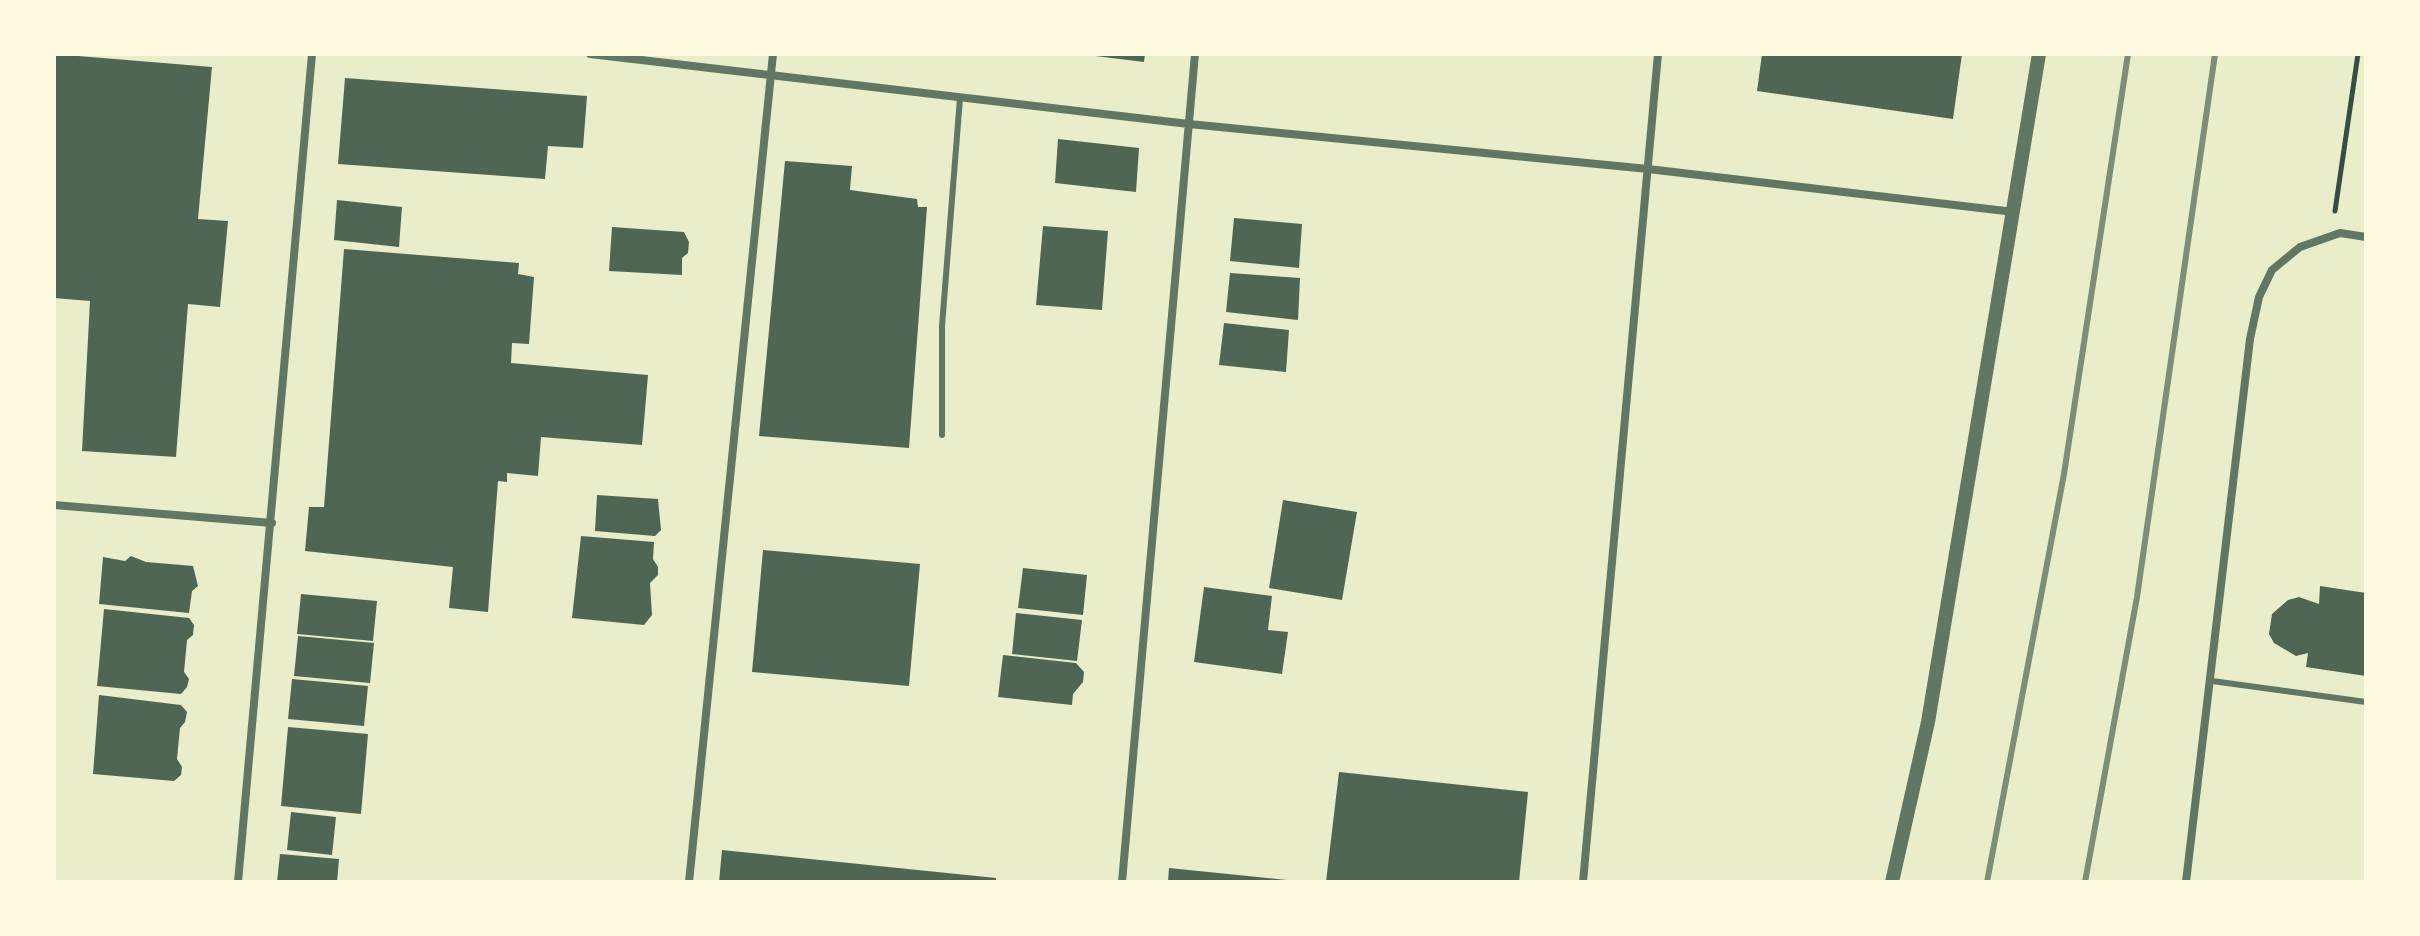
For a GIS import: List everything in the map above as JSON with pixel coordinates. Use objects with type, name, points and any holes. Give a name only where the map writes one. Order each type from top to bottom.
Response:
[{"type":"street","points":[[238,882],[312,54]]},
{"type":"street","points":[[590,54],[1189,124],[1648,169],[2015,212]]},
{"type":"street","points":[[689,882],[773,54]]},
{"type":"street","points":[[1122,882],[1195,54]]},
{"type":"street","points":[[1583,882],[1658,54]]},
{"type":"street","points":[[1892,882],[1928,722],[2039,54]]},
{"type":"street","points":[[2186,882],[2250,339],[2259,297],[2272,270],[2300,247],[2332,236],[2366,237]]},
{"type":"street","points":[[54,505],[272,523]]},
{"type":"lane","points":[[942,435],[942,326],[960,98]]},
{"type":"lane","points":[[2212,681],[2366,702]]},
{"type":"path","points":[[2332,236],[2358,54]]},
{"type":"building","points":[[54,54],[212,67],[198,219],[228,221],[220,307],[188,304],[176,457],[82,451],[90,301],[54,298]]},
{"type":"building","points":[[1079,54],[1145,54],[1144,62]]},
{"type":"building","points":[[1762,54],[1962,54],[1953,119],[1757,91]]},
{"type":"building","points":[[345,78],[587,96],[583,148],[548,146],[545,179],[338,164]]},
{"type":"building","points":[[1058,139],[1139,148],[1136,192],[1055,183]]},
{"type":"building","points":[[785,161],[852,166],[850,190],[917,199],[918,207],[927,207],[909,448],[759,436]]},
{"type":"building","points":[[337,200],[402,207],[399,247],[334,240]]},
{"type":"building","points":[[1234,218],[1302,224],[1299,268],[1230,261]]},
{"type":"building","points":[[1043,226],[1108,231],[1102,310],[1036,305]]},
{"type":"building","points":[[612,227],[684,232],[689,242],[688,253],[682,258],[682,275],[609,271]]},
{"type":"building","points":[[344,249],[519,263],[518,274],[534,277],[529,344],[512,343],[511,363],[648,375],[642,445],[541,437],[538,476],[507,473],[507,482],[498,481],[488,612],[449,608],[453,567],[305,551],[309,507],[324,507]]},
{"type":"building","points":[[1230,273],[1300,278],[1298,320],[1226,312]]},
{"type":"building","points":[[1224,323],[1289,330],[1286,372],[1219,365]]},
{"type":"building","points":[[597,495],[658,499],[661,530],[655,536],[595,531]]},
{"type":"building","points":[[1283,500],[1357,512],[1342,600],[1269,588]]},
{"type":"building","points":[[581,536],[654,542],[653,559],[658,575],[650,583],[652,615],[644,625],[572,618]]},
{"type":"building","points":[[763,550],[920,564],[909,686],[752,672]]},
{"type":"building","points":[[131,556],[146,562],[193,566],[198,586],[192,591],[189,613],[99,604],[103,557],[125,561]]},
{"type":"building","points":[[1023,568],[1087,575],[1083,615],[1018,608]]},
{"type":"building","points":[[2320,586],[2366,593],[2366,676],[2306,667],[2308,653],[2296,656],[2274,643],[2269,634],[2272,614],[2288,600],[2299,597],[2319,604]]},
{"type":"building","points":[[1204,587],[1272,596],[1268,630],[1288,632],[1282,674],[1194,662]]},
{"type":"building","points":[[301,594],[377,601],[373,641],[297,634]]},
{"type":"building","points":[[104,609],[189,618],[194,625],[193,635],[187,640],[184,672],[189,679],[181,694],[97,686]]},
{"type":"building","points":[[1016,613],[1082,620],[1077,661],[1012,654]]},
{"type":"building","points":[[298,636],[374,643],[370,683],[294,676]]},
{"type":"building","points":[[1003,655],[1076,663],[1084,672],[1083,682],[1073,694],[1072,705],[998,697]]},
{"type":"building","points":[[292,679],[368,686],[364,726],[288,719]]},
{"type":"building","points":[[99,695],[181,705],[187,712],[180,728],[177,759],[182,767],[181,775],[174,781],[93,774]]},
{"type":"building","points":[[288,727],[368,734],[361,814],[281,806]]},
{"type":"building","points":[[1339,772],[1528,792],[1519,882],[1326,882]]},
{"type":"building","points":[[291,812],[336,817],[332,855],[287,850]]},
{"type":"building","points":[[722,850],[996,878],[996,882],[719,882]]},
{"type":"building","points":[[280,854],[339,859],[337,882],[277,882]]},
{"type":"building","points":[[1169,868],[1287,880],[1287,882],[1168,882]]},
{"type":"railway","points":[[1987,882],[2064,474],[2128,54]]},
{"type":"railway","points":[[2085,882],[2137,597],[2215,54]]}]
